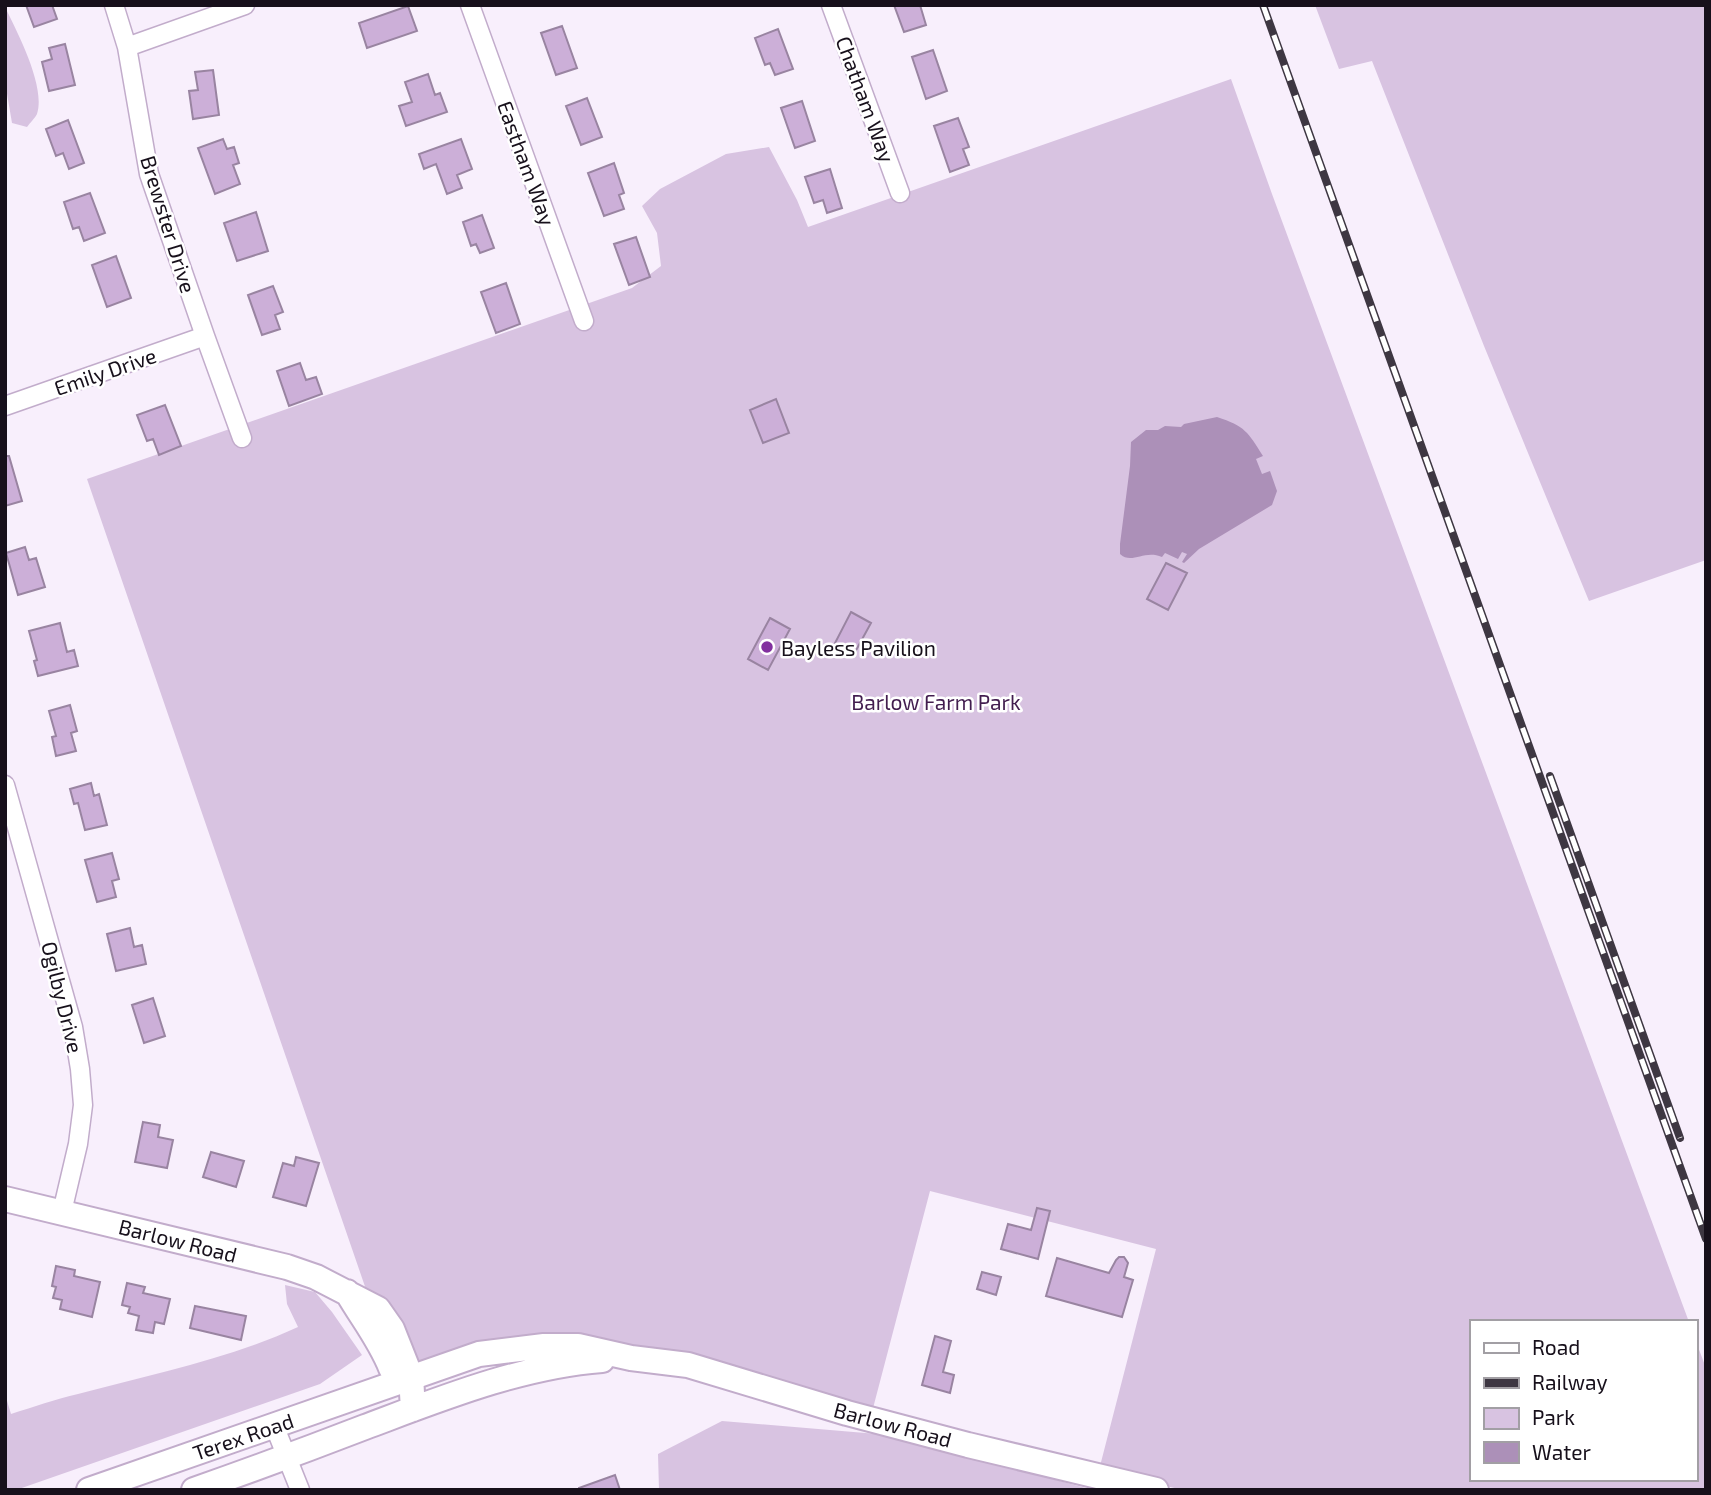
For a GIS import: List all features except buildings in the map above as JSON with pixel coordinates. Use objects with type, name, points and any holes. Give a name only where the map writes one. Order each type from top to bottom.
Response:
[{"type":"street","name":"Brewster Drive","points":[[114,5],[127,47],[149,174],[242,438]]},
{"type":"street","points":[[127,47],[245,5]]},
{"type":"street","name":"Eastham Way","points":[[470,5],[583,321]]},
{"type":"street","name":"Chatham Way","points":[[831,5],[900,192]]},
{"type":"street","name":"Emily Drive","points":[[5,406],[205,336]]},
{"type":"street","name":"Ogilby Drive","points":[[5,785],[73,1027],[80,1069],[83,1105],[78,1144],[62,1212]]},
{"type":"street","name":"Barlow Road","points":[[5,1199],[287,1267],[347,1292],[378,1309],[392,1329],[413,1409],[519,1374],[561,1364],[631,1358]]},
{"type":"street","name":"Barlow Road","points":[[404,1380],[479,1354],[544,1346],[578,1346],[631,1358],[688,1365],[847,1413],[1156,1490]]},
{"type":"street","name":"Terex Road","points":[[89,1490],[404,1380]]},
{"type":"street","name":"Terex Road","points":[[194,1490],[413,1409]]},
{"type":"street","points":[[274,1425],[300,1490]]},
{"type":"green space","points":[[1315,5],[1706,5],[1706,560],[1589,601],[1484,346],[1372,61],[1339,69]]},
{"type":"green space","points":[[5,7],[29,59],[37,89],[37,114],[27,127],[12,123],[5,82]]},
{"type":"green space","name":"Barlow Farm Park","points":[[1231,79],[1688,1320],[1470,1320],[1470,1481],[1697,1481],[1697,1344],[1706,1368],[1706,1490],[1183,1490],[1099,1470],[1156,1249],[930,1191],[872,1412],[576,1341],[411,1377],[371,1304],[87,479],[632,288],[661,266],[657,233],[642,206],[660,189],[726,154],[769,147],[808,227]]},
{"type":"green space","points":[[285,1285],[315,1292],[362,1355],[320,1384],[16,1490],[5,1490],[5,1394],[11,1414],[61,1398],[218,1357],[272,1338],[298,1327],[287,1304]]},
{"type":"green space","points":[[722,1421],[889,1435],[1093,1490],[659,1490],[658,1454]]},
{"type":"water","points":[[1217,417],[1245,431],[1263,456],[1256,459],[1262,474],[1270,471],[1277,491],[1272,505],[1199,549],[1184,563],[1182,562],[1187,554],[1182,552],[1178,559],[1165,553],[1162,557],[1150,555],[1129,558],[1120,554],[1131,442],[1146,430],[1158,430],[1165,426],[1181,427]]},
{"type":"railway","points":[[1263,5],[1706,1239]]},
{"type":"railway","points":[[1550,776],[1680,1138]]},
{"type":"place","name":"Bayless Pavilion","points":[[767,647]]}]
